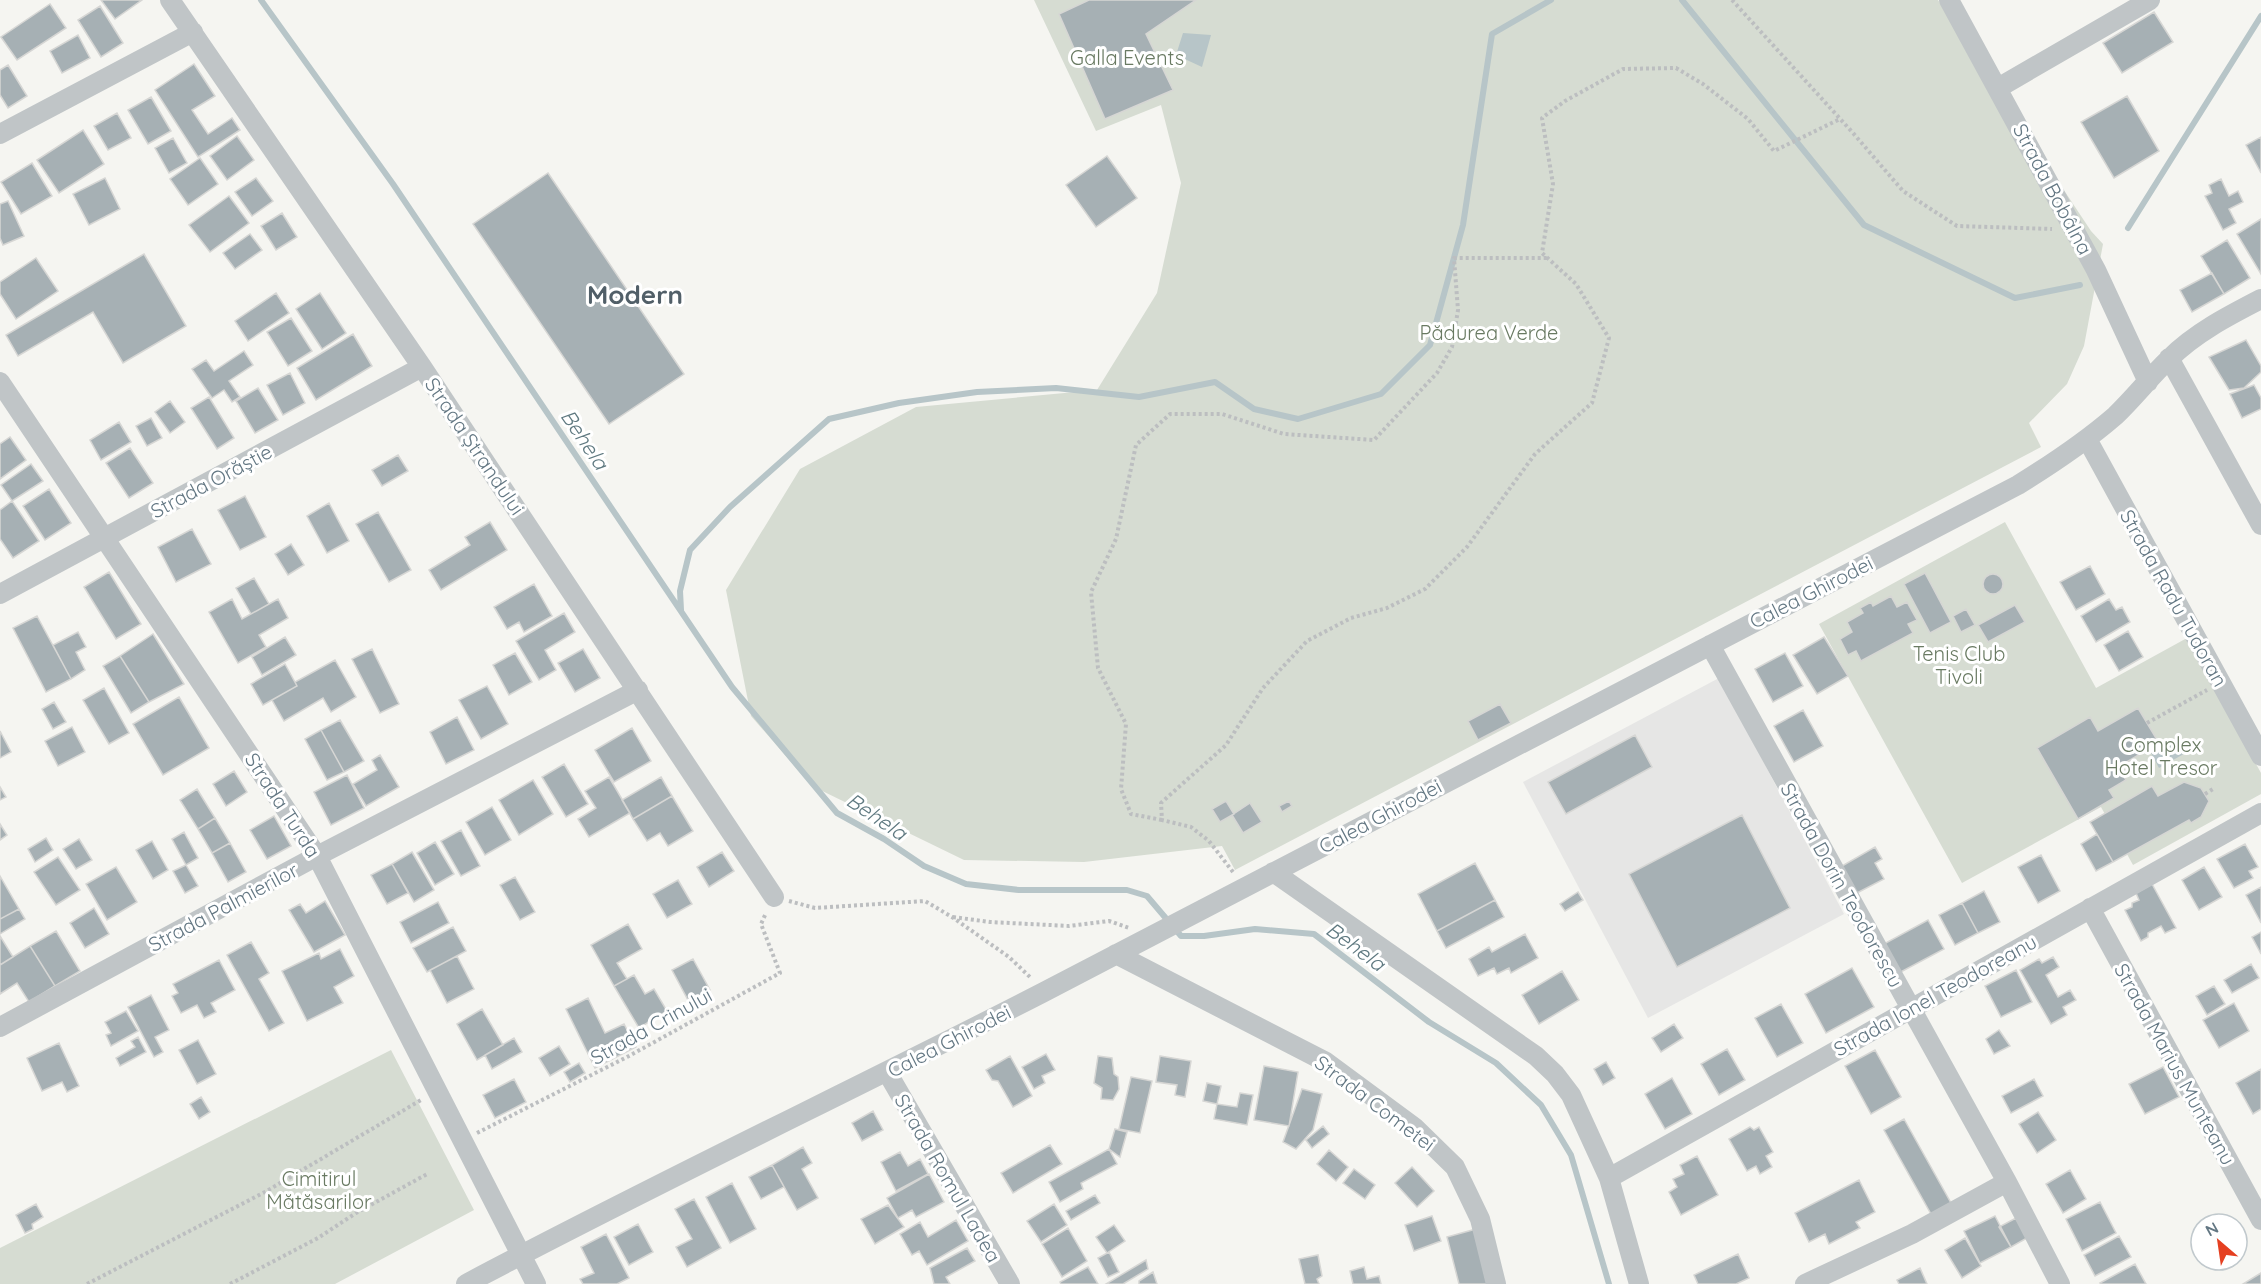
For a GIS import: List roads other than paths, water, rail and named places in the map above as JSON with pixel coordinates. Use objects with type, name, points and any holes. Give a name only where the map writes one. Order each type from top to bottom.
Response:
[{"type":"street","name":"Strada Ștrandului","points":[[170,0],[422,367],[774,897]]},
{"type":"street","name":"Strada Bobâlna","points":[[1949,0],[2097,270],[2148,381]]},
{"type":"street","points":[[1998,88],[2150,0]]},
{"type":"street","points":[[0,134],[193,32]]},
{"type":"street","name":"Calea Ghirodei","points":[[466,1284],[650,1187],[887,1072],[1042,993],[2018,485],[2061,459],[2117,414],[2169,358],[2191,339],[2261,299]]},
{"type":"street","points":[[2169,358],[2261,525]]},
{"type":"street","name":"Strada Orăștie","points":[[0,594],[422,367]]},
{"type":"street","name":"Strada Turda","points":[[0,382],[106,537],[317,856],[536,1284]]},
{"type":"street","name":"Strada Radu Tudoran","points":[[2087,439],[2261,756]]},
{"type":"street","name":"Strada Dorin Teodorescu","points":[[1710,645],[2007,1182],[2060,1284]]},
{"type":"street","name":"Strada Palmierilor","points":[[0,1027],[317,856],[638,690]]},
{"type":"street","name":"Strada Ionel Teodoreanu","points":[[1609,1178],[2261,813]]},
{"type":"street","points":[[1272,872],[1536,1056],[1555,1074],[1571,1095],[1609,1178],[1639,1284]]},
{"type":"street","name":"Strada Marius Munteanu","points":[[2090,908],[2261,1220]]},
{"type":"street","name":"Strada Cometei","points":[[1116,954],[1326,1062],[1414,1127],[1455,1167],[1480,1220],[1496,1284]]},
{"type":"street","name":"Strada Romul Ladea","points":[[887,1072],[1010,1284]]},
{"type":"street","points":[[1805,1284],[1912,1234],[2007,1182]]},
{"type":"waterway","name":"Behela","points":[[261,0],[393,184],[732,687],[837,813],[884,839],[924,866],[966,884],[1019,890],[1127,890],[1147,896],[1181,936],[1204,936],[1255,929],[1314,934],[1429,1022],[1496,1063],[1541,1105],[1571,1155],[1609,1284]]},
{"type":"waterway","points":[[681,610],[680,591],[690,550],[730,507],[829,419],[899,403],[977,392],[1056,388],[1139,397],[1215,382],[1254,409],[1298,419],[1381,394],[1430,345],[1463,225],[1492,34],[1551,0]]},
{"type":"waterway","points":[[1682,0],[1864,225],[2015,298],[2080,285]]},
{"type":"waterway","points":[[2128,228],[2261,16]]},
{"type":"district","name":"Modern","points":[[635,294]]},
{"type":"park label","name":"Galla Events","points":[[1127,57]]},
{"type":"park label","name":"Pădurea Verde","points":[[1489,332]]},
{"type":"park label","name":"Tenis Club Tivoli","points":[[1959,664]]},
{"type":"park label","name":"Complex Hotel Tresor","points":[[2161,756]]},
{"type":"park label","name":"Cimitirul Mătăsarilor","points":[[319,1190]]}]
